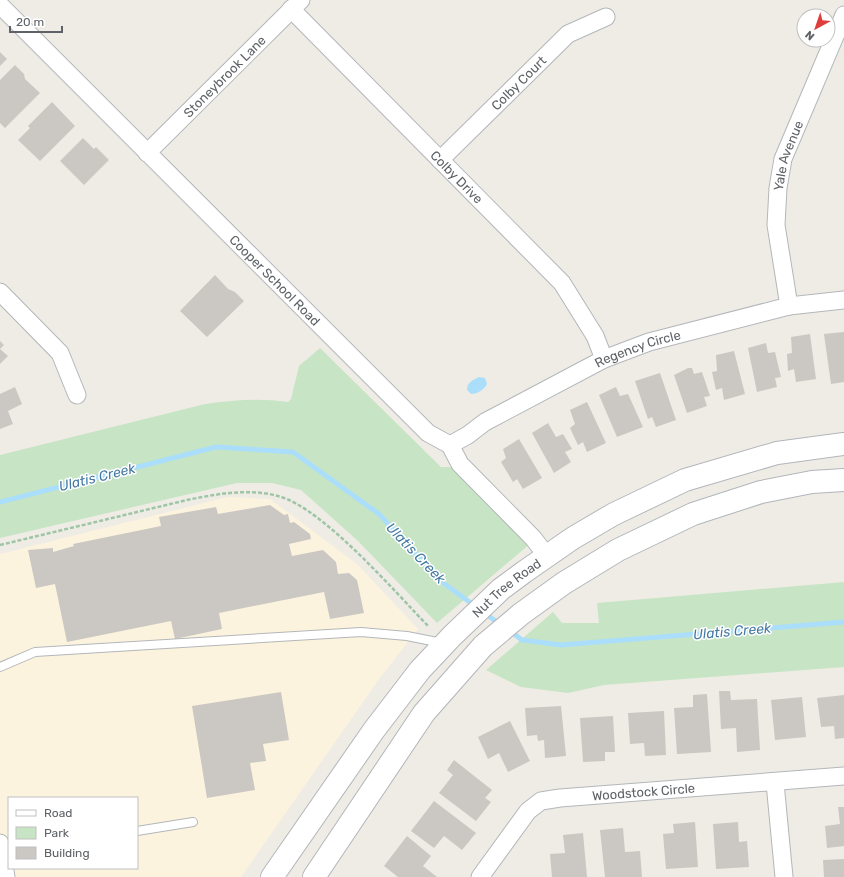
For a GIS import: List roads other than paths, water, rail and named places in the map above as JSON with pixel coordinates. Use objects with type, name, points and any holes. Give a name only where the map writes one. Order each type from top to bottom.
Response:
[{"type":"main road","name":"Nut Tree Road","points":[[272,877],[391,707],[420,670],[448,640],[501,589],[547,556],[614,514],[685,480],[777,453],[844,444]]},
{"type":"main road","points":[[314,877],[424,713],[483,646],[521,614],[564,583],[618,550],[693,514],[761,492],[812,482],[844,480]]},
{"type":"street","name":"Cooper School Road","points":[[0,5],[428,433],[450,445]]},
{"type":"street","name":"Stoneybrook Lane","points":[[147,153],[296,5]]},
{"type":"street","name":"Colby Drive","points":[[296,5],[440,160],[562,283],[595,336],[604,359]]},
{"type":"street","name":"Yale Avenue","points":[[789,306],[776,225],[778,188],[783,159],[844,15]]},
{"type":"street","name":"Colby Court","points":[[440,160],[568,34],[606,17]]},
{"type":"street","points":[[0,292],[60,353],[77,395]]},
{"type":"street","name":"Regency Circle","points":[[450,445],[468,435],[485,422],[604,359],[649,342],[789,306],[844,300]]},
{"type":"street","points":[[450,445],[460,464],[533,538],[547,556]]},
{"type":"street","name":"Woodstock Circle","points":[[480,877],[528,811],[540,801],[560,798],[775,783],[844,776]]},
{"type":"street","points":[[775,783],[784,877]]},
{"type":"street","points":[[3,845],[6,877]]},
{"type":"lane","points":[[0,667],[35,652],[353,633],[448,640]]},
{"type":"lane","points":[[138,830],[193,822]]},
{"type":"water","points":[[479,377],[485,378],[487,384],[480,391],[471,394],[467,390],[468,385]]},
{"type":"waterway","name":"Ulatis Creek","points":[[0,502],[216,447],[293,452],[379,514],[442,582],[475,606]]},
{"type":"waterway","name":"Ulatis Creek","points":[[483,612],[501,625]]},
{"type":"waterway","name":"Ulatis Creek","points":[[509,630],[522,640],[561,645],[844,622]]}]
